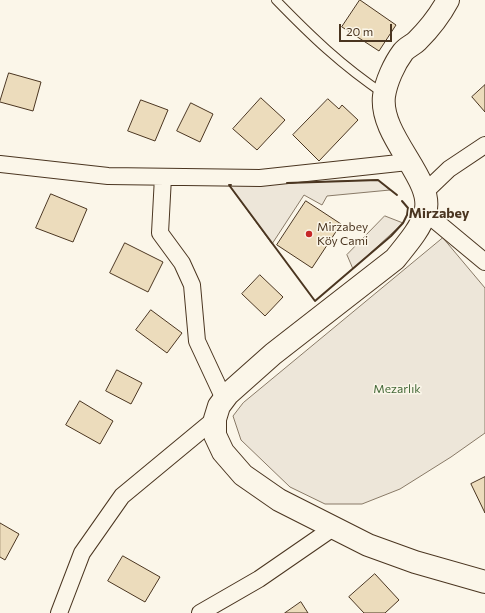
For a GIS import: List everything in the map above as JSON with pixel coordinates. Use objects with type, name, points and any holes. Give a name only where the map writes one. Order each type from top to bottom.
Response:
[{"type":"street","points":[[448,0],[440,16],[417,41],[404,51],[396,64],[385,94],[383,110],[393,135],[408,162],[426,202],[485,262]]},
{"type":"street","points":[[485,145],[449,169],[426,202],[410,241],[395,259],[273,354],[224,399],[219,406],[215,419],[215,435],[223,452],[242,475],[279,500],[368,544],[415,562],[485,582]]},
{"type":"street","points":[[0,164],[108,176],[260,178],[408,162]]},
{"type":"street","points":[[163,177],[160,233],[182,263],[192,285],[197,341],[224,399]]},
{"type":"street","points":[[59,613],[82,553],[122,496],[215,419]]},
{"type":"street","points":[[200,613],[259,579],[333,528]]},
{"type":"lane","points":[[276,0],[315,40],[352,73],[385,94]]},
{"type":"green space","points":[[378,180],[390,190],[327,196],[322,205],[304,195],[272,244],[229,185]]},
{"type":"green space","points":[[385,216],[403,223],[353,269],[347,255]]},
{"type":"green space","name":"Mezarlık","points":[[443,238],[485,288],[485,433],[451,457],[400,489],[362,504],[325,504],[290,487],[241,440],[233,416],[243,403]]},
{"type":"building","points":[[360,0],[396,25],[379,51],[342,27]]},
{"type":"building","points":[[9,73],[41,82],[33,111],[0,102]]},
{"type":"building","points":[[485,85],[485,112],[472,97]]},
{"type":"building","points":[[261,98],[285,120],[257,150],[233,129]]},
{"type":"building","points":[[328,99],[339,109],[342,105],[358,120],[319,161],[293,135]]},
{"type":"building","points":[[141,100],[168,110],[155,141],[128,131]]},
{"type":"building","points":[[191,103],[213,114],[200,142],[177,131]]},
{"type":"building","points":[[51,194],[87,209],[73,242],[36,228]]},
{"type":"building","name":"Mirzabey Köy Cami","points":[[306,201],[341,224],[312,268],[277,245]]},
{"type":"building","points":[[125,243],[163,262],[148,292],[110,273]]},
{"type":"building","points":[[260,275],[283,297],[265,316],[242,294]]},
{"type":"building","points":[[151,310],[182,333],[167,353],[136,330]]},
{"type":"building","points":[[117,370],[142,383],[131,404],[106,391]]},
{"type":"building","points":[[80,401],[113,421],[100,444],[66,425]]},
{"type":"building","points":[[485,477],[485,513],[471,484]]},
{"type":"building","points":[[0,523],[19,534],[5,560],[0,557]]},
{"type":"building","points":[[123,556],[160,577],[145,602],[108,581]]},
{"type":"building","points":[[375,574],[399,600],[385,613],[364,613],[349,597]]},
{"type":"building","points":[[301,602],[308,613],[285,613]]},
{"type":"wall","points":[[287,183],[378,180],[397,195]]},
{"type":"wall","points":[[231,185],[229,185],[315,301],[391,236],[403,223],[407,215],[408,208],[402,201]]},
{"type":"place","name":"Mirzabey Köy Cami","points":[[309,234]]},
{"type":"district","name":"Mirzabey","points":[[439,213]]}]
